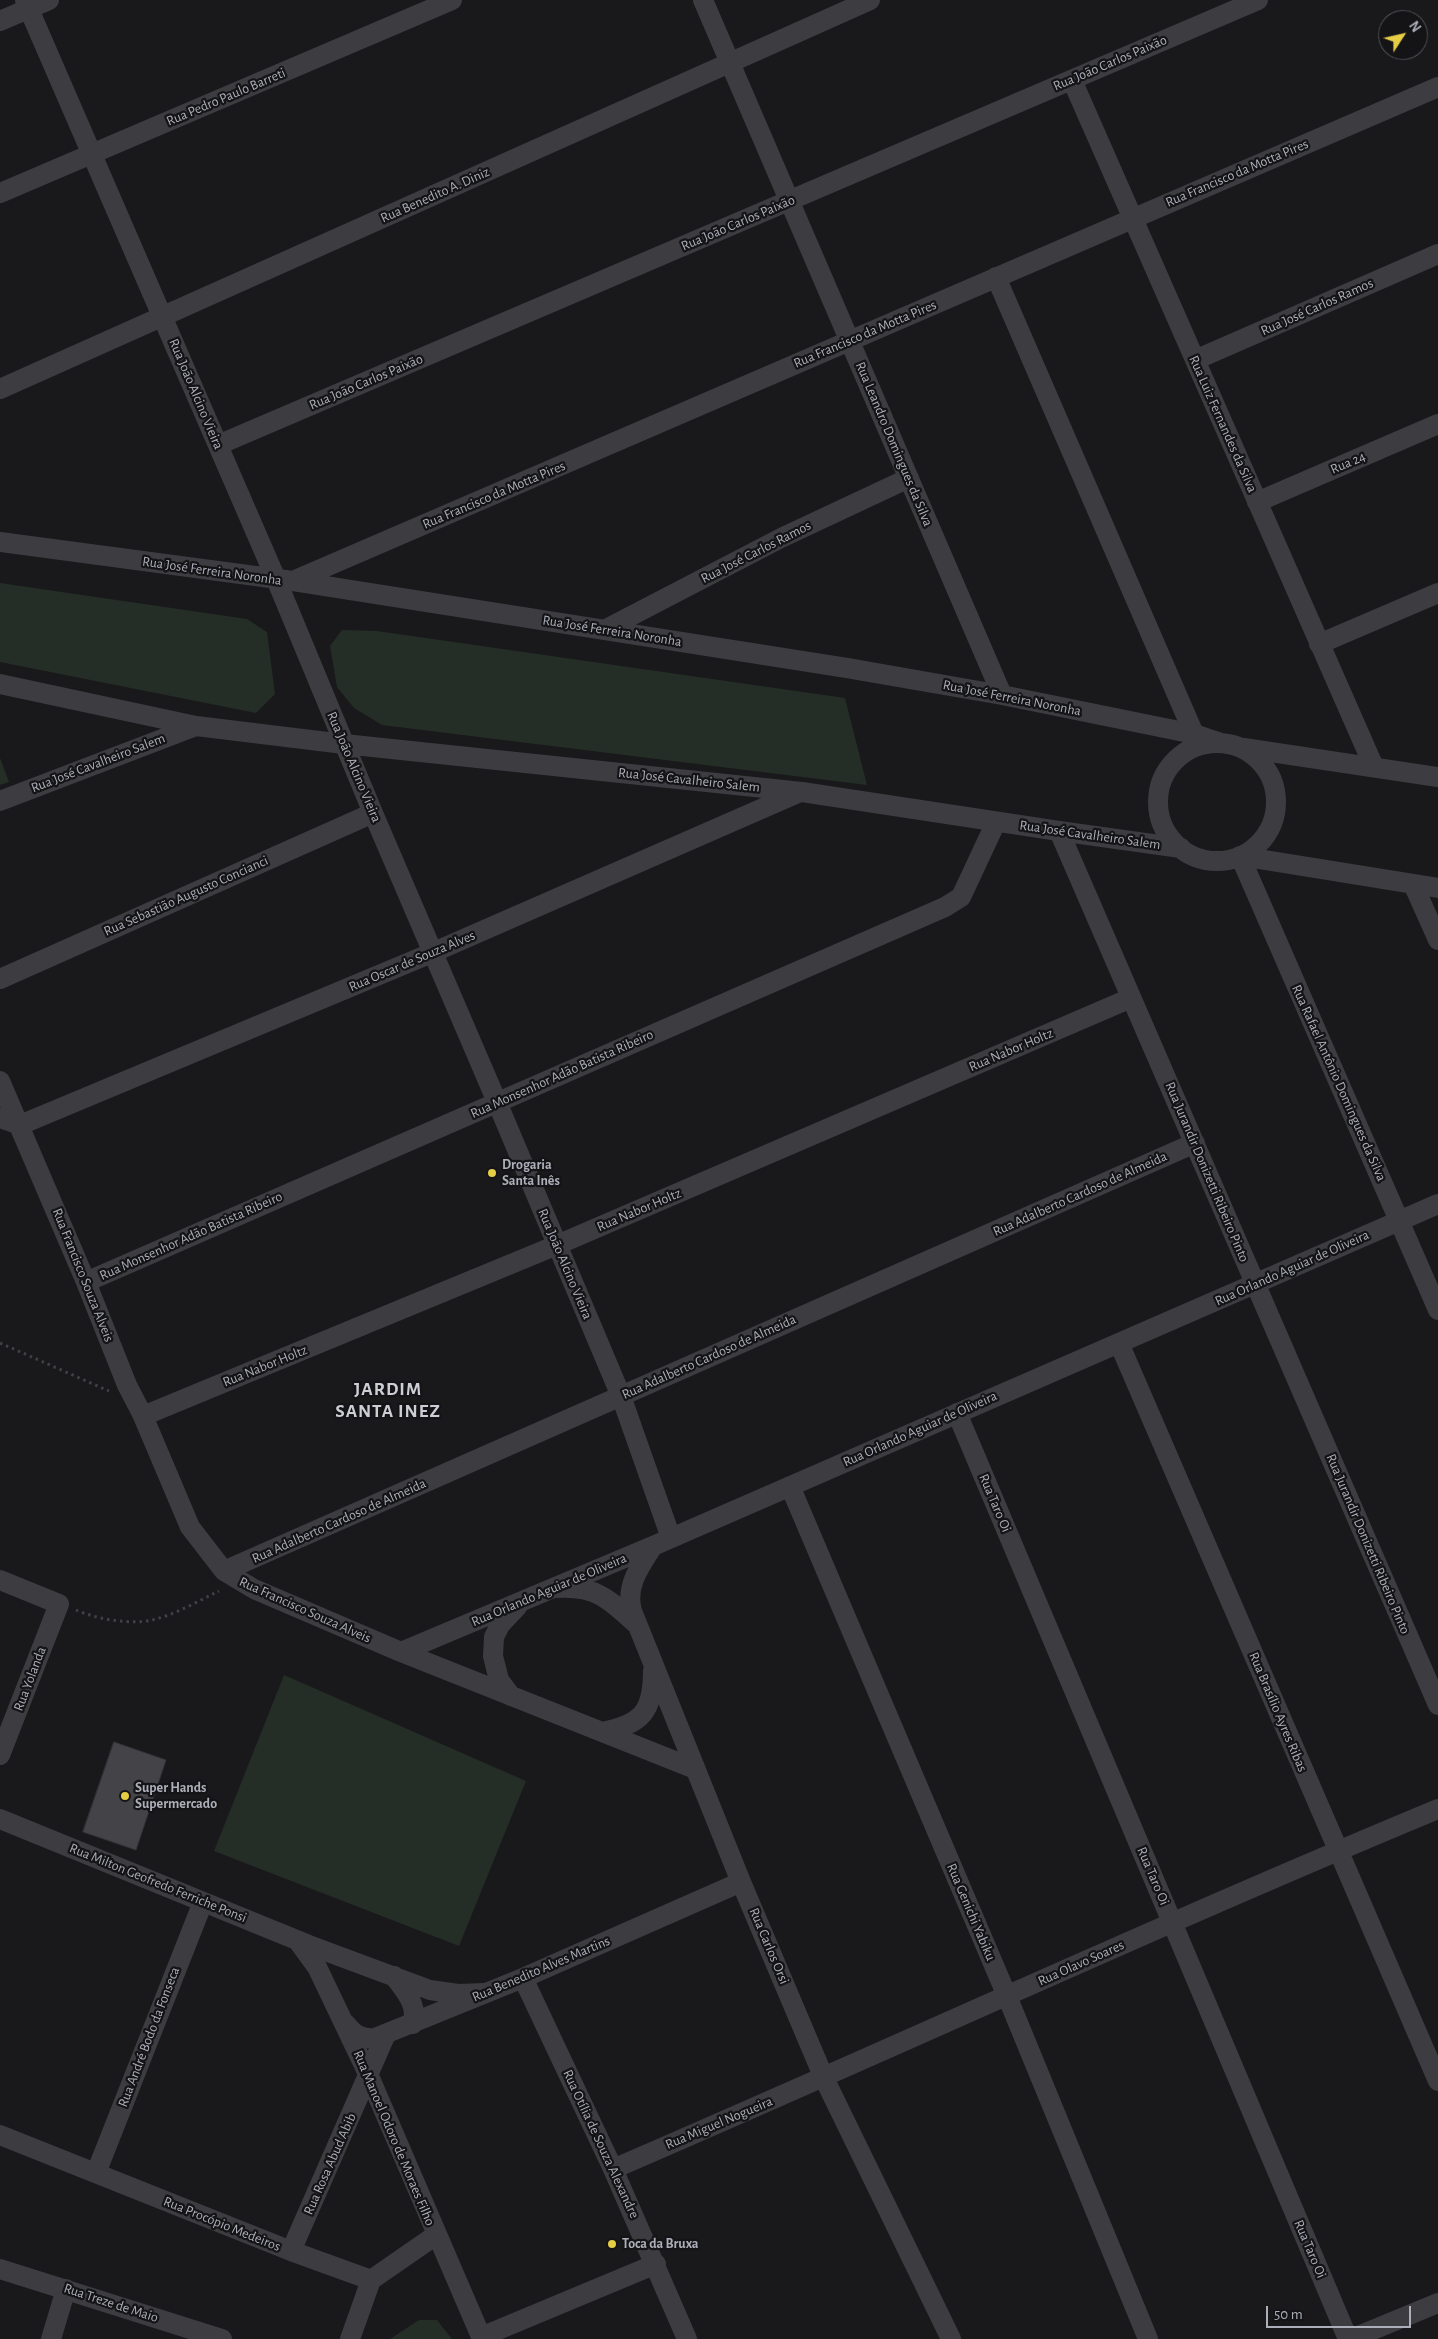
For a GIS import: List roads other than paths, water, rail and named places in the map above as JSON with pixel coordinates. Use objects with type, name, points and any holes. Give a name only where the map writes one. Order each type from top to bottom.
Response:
[{"type":"street","points":[[0,21],[26,4],[49,0]]},
{"type":"street","name":"Rua Pedro Paulo Barreti","points":[[0,193],[452,0]]},
{"type":"street","name":"Rua Leandro Domingues da Silva","points":[[703,0],[1002,695]]},
{"type":"street","name":"Rua Benedito A. Diniz","points":[[0,389],[870,0]]},
{"type":"street","name":"Rua João Carlos Paixão","points":[[218,446],[1258,0]]},
{"type":"street","name":"Rua João Alcino Vieira","points":[[26,4],[218,446],[285,580],[344,744],[498,1102],[621,1396],[672,1538]]},
{"type":"street","name":"Rua Luiz Fernandes da Silva","points":[[1072,80],[1374,768]]},
{"type":"street","name":"Rua Francisco da Motta Pires","points":[[285,580],[1438,87]]},
{"type":"street","name":"Rua José Carlos Ramos","points":[[1195,360],[1438,254]]},
{"type":"street","points":[[996,277],[1194,734]]},
{"type":"street","name":"Rua 24","points":[[1257,502],[1438,424]]},
{"type":"street","name":"Rua José Carlos Ramos","points":[[604,630],[781,538],[909,478]]},
{"type":"street","name":"Rua José Ferreira Noronha","points":[[0,542],[285,580],[847,668],[1002,695],[1194,734],[1229,745],[1436,776]]},
{"type":"street","points":[[1319,644],[1438,593]]},
{"type":"street","name":"Rua José Cavalheiro Salem","points":[[0,684],[196,726],[344,744],[802,792],[1059,832],[1181,848]]},
{"type":"street","name":"Rua José Cavalheiro Salem","points":[[0,800],[196,726]]},
{"type":"street","points":[[1240,856],[1257,845],[1271,826],[1276,804],[1275,792],[1267,771],[1252,754],[1229,745],[1198,746],[1188,750],[1179,757],[1165,775],[1159,796],[1161,819],[1166,830],[1181,848],[1202,858],[1214,860],[1240,856],[1438,888]]},
{"type":"street","name":"Rua Oscar de Souza Alves","points":[[20,1125],[434,952],[802,792]]},
{"type":"street","name":"Rua Sebastião Augusto Concianci","points":[[0,978],[373,813]]},
{"type":"street","name":"Rua Monsenhor Adão Batista Ribeiro","points":[[86,1282],[945,907],[961,897],[996,822]]},
{"type":"street","name":"Rua Jurandir Donizetti Ribeiro Pinto","points":[[1059,832],[1438,1705]]},
{"type":"street","name":"Rua Rafael Antônio Domingues da Silva","points":[[1240,856],[1438,1310]]},
{"type":"street","points":[[1413,884],[1438,940]]},
{"type":"street","name":"Rua Nabor Holtz","points":[[139,1408],[557,1245],[1131,998]]},
{"type":"street","name":"Rua Francisco Souza Alveis","points":[[0,1082],[20,1125],[190,1527],[231,1576],[402,1652],[695,1769]]},
{"type":"street","points":[[0,1118],[20,1125]]},
{"type":"street","name":"Rua Adalberto Cardoso de Almeida","points":[[231,1576],[621,1396],[1195,1143]]},
{"type":"street","name":"Rua Orlando Aguiar de Oliveira","points":[[402,1652],[672,1538],[1438,1204]]},
{"type":"street","name":"Rua Brasílio Ayres Ribas","points":[[1119,1343],[1438,2081]]},
{"type":"street","name":"Rua Taro Oi","points":[[957,1413],[1350,2339]]},
{"type":"street","name":"Rua Genichi Yabiku","points":[[790,1486],[1007,1996],[1148,2339]]},
{"type":"street","name":"Rua Carlos Orsi","points":[[653,1546],[630,1589],[629,1600],[638,1626],[741,1882],[824,2078],[951,2339]]},
{"type":"street","name":"Rua Yolanda","points":[[0,1580],[59,1604],[0,1755]]},
{"type":"street","points":[[552,1589],[573,1588],[607,1598],[638,1626]]},
{"type":"street","points":[[511,1696],[499,1680],[493,1656],[494,1637],[500,1625],[524,1600]]},
{"type":"street","points":[[602,1732],[634,1723],[643,1716],[650,1702],[653,1664]]},
{"type":"street","name":"Rua Olavo Soares","points":[[824,2078],[1338,1850],[1438,1810]]},
{"type":"street","name":"Rua Milton Geofredo Ferriche Ponsi","points":[[0,1819],[306,1944],[430,1990],[458,1994],[484,1993]]},
{"type":"street","name":"Rua Benedito Alves Martins","points":[[343,2021],[354,2034],[364,2039],[386,2034],[523,1978],[741,1882]]},
{"type":"street","name":"Rua André Bodo da Fonseca","points":[[96,2173],[203,1902]]},
{"type":"street","name":"Rua Manoel Odoro de Moraes Filho","points":[[306,1944],[368,2076],[482,2338]]},
{"type":"street","points":[[322,1977],[321,1967],[324,1961],[335,1955]]},
{"type":"street","points":[[394,1976],[411,2000],[415,2016],[412,2024]]},
{"type":"street","name":"Rua Otília de Souza Alexandre","points":[[523,1978],[613,2169],[656,2264],[687,2339]]},
{"type":"street","name":"Rua Rosa Abud Abib","points":[[291,2251],[386,2034]]},
{"type":"street","name":"Rua Miguel Nogueira","points":[[613,2169],[824,2078]]},
{"type":"street","name":"Rua Procópio Medeiros","points":[[0,2135],[291,2251],[371,2280]]},
{"type":"street","points":[[350,2339],[371,2280],[436,2235]]},
{"type":"street","points":[[482,2338],[656,2264]]},
{"type":"street","name":"Rua Treze de Maio","points":[[0,2270],[222,2339]]},
{"type":"street","points":[[51,2339],[66,2289]]},
{"type":"street","points":[[1350,2339],[1438,2303]]},
{"type":"place","name":"Drogaria Santa Inês","points":[[492,1173]]},
{"type":"place","name":"Super Hands Supermercado","points":[[125,1796]]},
{"type":"place","name":"Toca da Bruxa","points":[[612,2244]]},
{"type":"district","name":"JARDIM SANTA INEZ","points":[[388,1400]]}]
